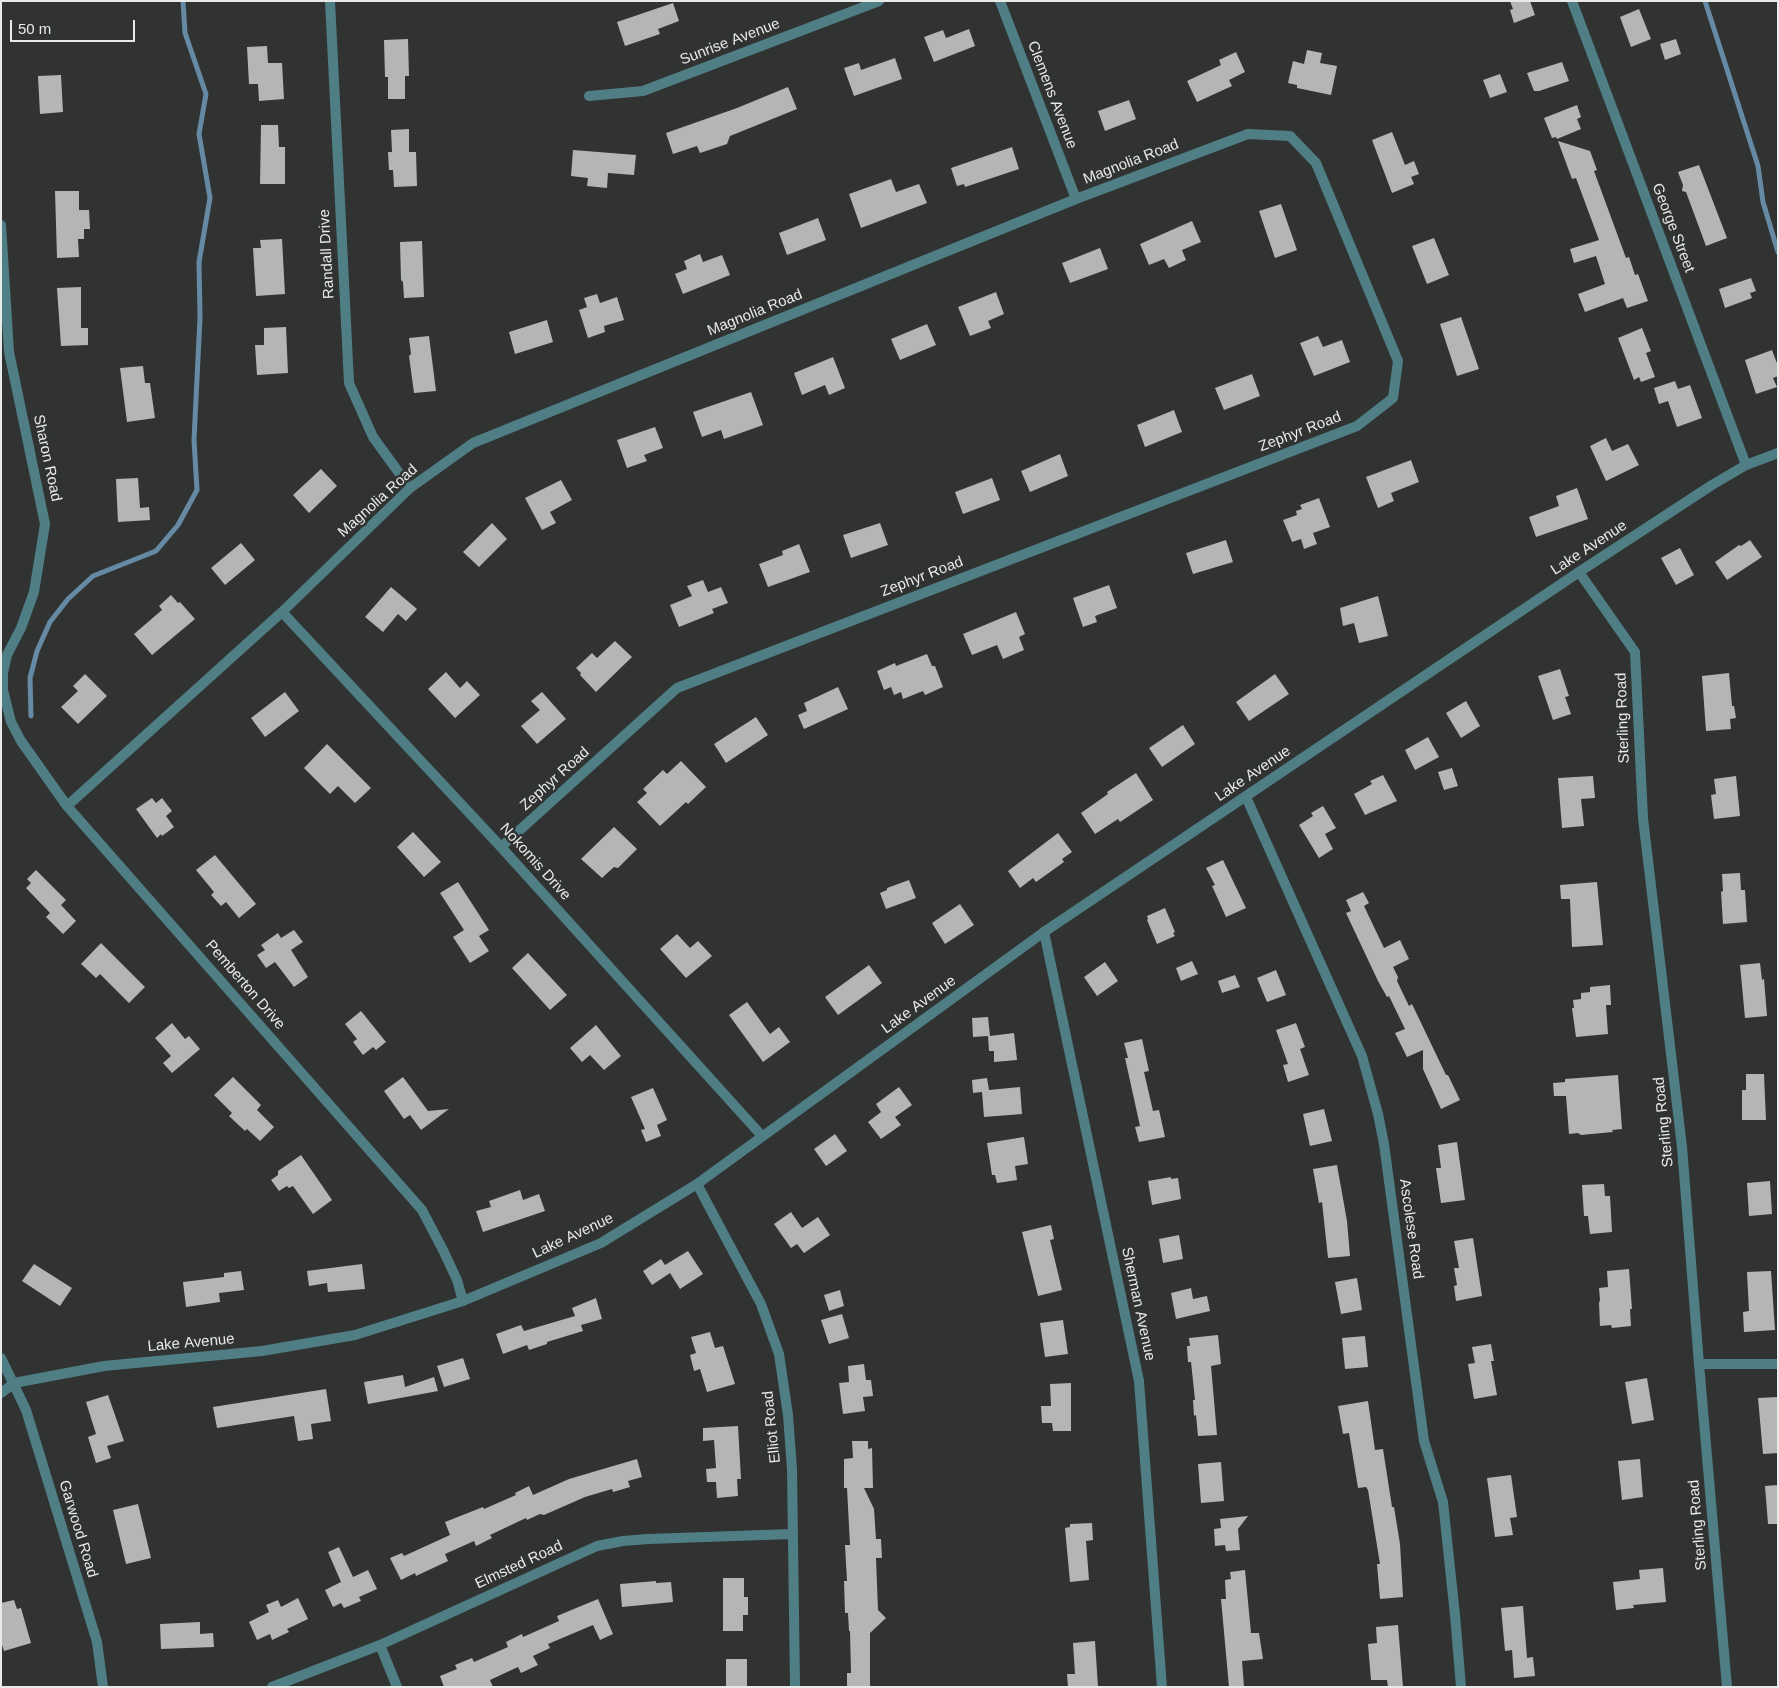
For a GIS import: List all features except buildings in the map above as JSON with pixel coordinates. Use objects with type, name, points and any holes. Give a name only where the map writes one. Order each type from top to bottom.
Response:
[{"type":"street","name":"Randall Drive","points":[[330,1],[348,383],[373,437],[410,488]]},
{"type":"street","name":"Sunrise Avenue","points":[[589,96],[643,91],[879,1]]},
{"type":"street","name":"Clemens Avenue","points":[[1000,1],[1076,200]]},
{"type":"street","name":"George Street","points":[[1572,1],[1746,465]]},
{"type":"street","name":"Magnolia Road","points":[[67,806],[282,612],[410,488],[473,443],[1076,200],[1248,134],[1290,136],[1316,163],[1398,361],[1393,398]]},
{"type":"street","name":"Sharon Road","points":[[1,225],[9,352],[45,524],[34,592],[21,628],[7,655],[3,673],[3,690]]},
{"type":"street","name":"Zephyr Road","points":[[501,847],[677,688],[1357,426],[1393,398]]},
{"type":"street","name":"Lake Avenue","points":[[1,1393],[14,1383],[104,1366],[262,1351],[355,1335],[464,1301],[601,1243],[697,1184],[1044,932],[1579,572],[1712,485],[1746,465],[1778,453]]},
{"type":"street","name":"Sterling Road","points":[[1579,572],[1636,652],[1643,818],[1682,1147],[1727,1687]]},
{"type":"street","name":"Nokomis Drive","points":[[282,612],[501,847],[762,1136]]},
{"type":"street","name":"Pemberton Drive","points":[[3,690],[11,722],[21,741],[67,806],[422,1210],[457,1280],[464,1301]]},
{"type":"street","name":"Ascolese Road","points":[[1246,797],[1362,1056],[1378,1114],[1384,1144],[1424,1441],[1442,1502],[1461,1687]]},
{"type":"street","name":"Sherman Avenue","points":[[1044,932],[1139,1381],[1162,1687]]},
{"type":"street","name":"Elliot Road","points":[[697,1184],[761,1304],[779,1354],[788,1415],[792,1469],[795,1687]]},
{"type":"street","name":"Garwood Road","points":[[1,1358],[26,1410],[97,1642],[103,1687]]},
{"type":"street","points":[[1699,1364],[1778,1364]]},
{"type":"street","name":"Elmsted Road","points":[[272,1687],[380,1645],[597,1546],[648,1539],[792,1534]]},
{"type":"street","points":[[380,1645],[397,1687]]},
{"type":"waterway","points":[[31,716],[30,678],[37,651],[50,622],[68,599],[93,576],[156,551],[178,525],[197,490],[194,440],[200,318],[199,262],[210,198],[199,134],[206,94],[185,33],[183,1]]},
{"type":"waterway","points":[[1705,1],[1758,166],[1763,202],[1778,252]]}]
